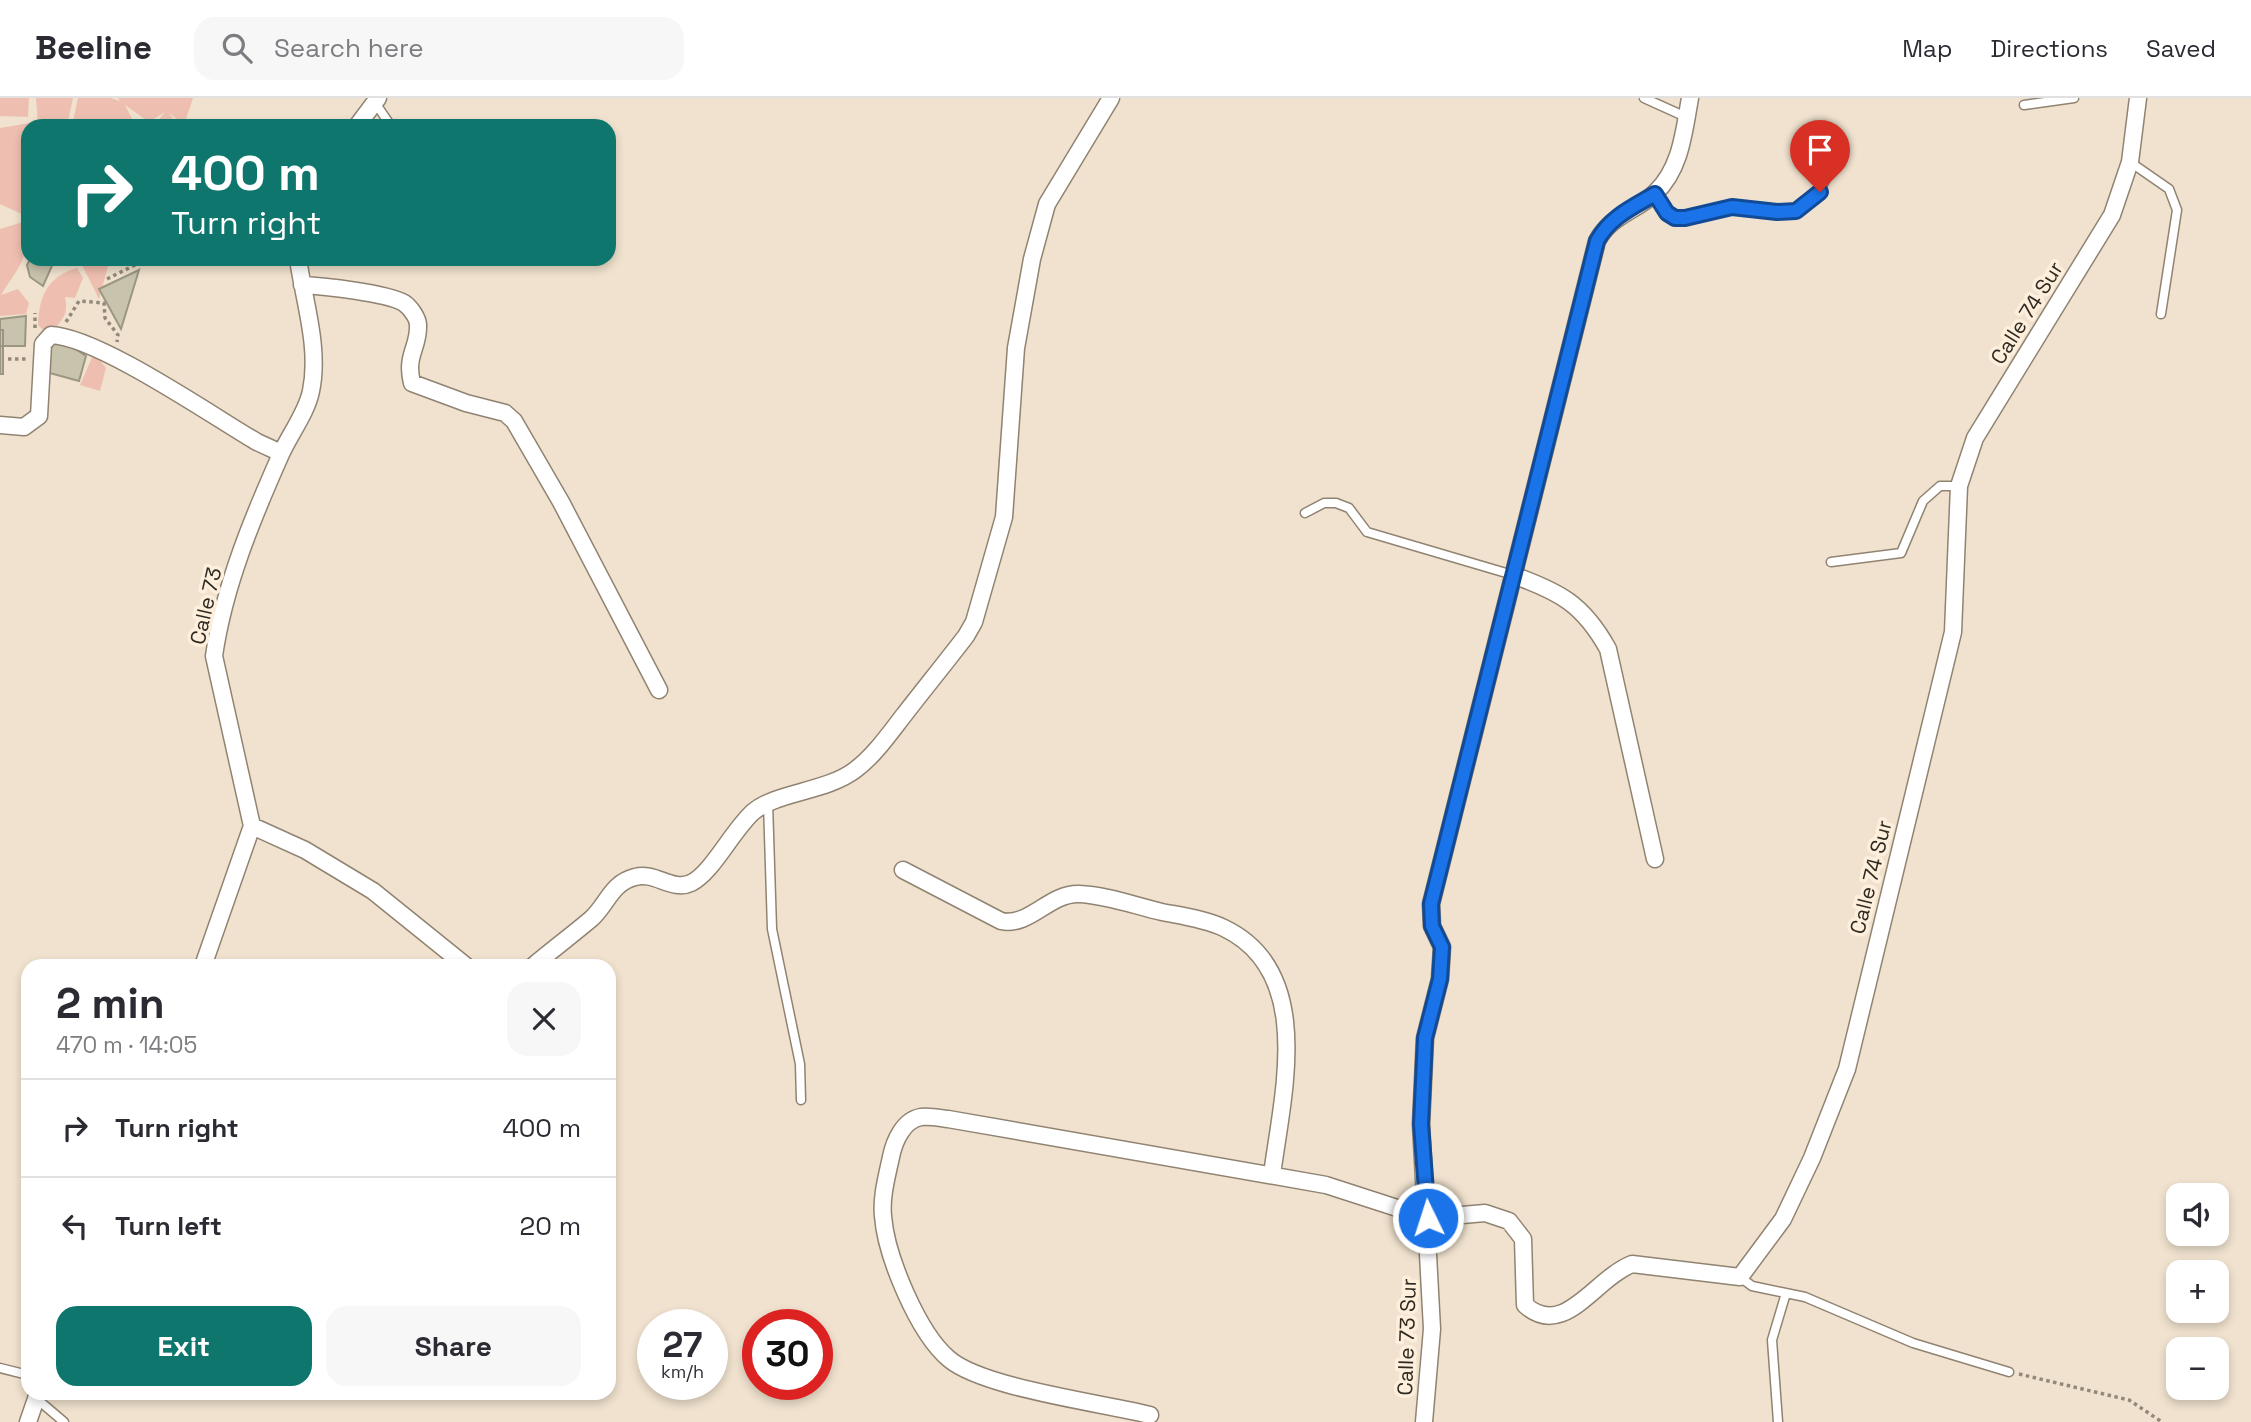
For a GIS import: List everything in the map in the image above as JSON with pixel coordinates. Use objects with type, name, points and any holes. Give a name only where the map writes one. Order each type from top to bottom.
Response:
[{"type":"street","points":[[542,959],[593,917],[609,893],[626,879],[646,874],[680,886],[707,872],[722,847],[754,811],[768,803],[825,787],[856,770],[884,740],[974,622],[1004,517],[1016,348],[1035,248],[1047,204],[1111,98]]},
{"type":"street","name":"Calle 73 Sur","points":[[1424,1422],[1432,1329],[1421,1124],[1425,1038],[1440,979],[1442,947],[1432,926],[1431,904],[1597,241],[1605,227],[1655,194],[1671,173],[1680,150],[1690,98]]},
{"type":"street","name":"Calle 74 Sur","points":[[1740,1277],[1783,1219],[1812,1158],[1847,1069],[1953,632],[1959,486],[1976,438],[2112,215],[2130,162],[2138,98]]},
{"type":"street","points":[[363,119],[377,101]]},
{"type":"street","name":"Calle 73","points":[[252,825],[214,656],[237,566],[282,453],[311,393],[313,362],[300,266]]},
{"type":"street","points":[[302,285],[326,286],[403,303],[413,313],[419,325],[408,367],[412,383],[466,404],[505,413],[514,421],[561,502],[659,690]]},
{"type":"street","points":[[0,425],[24,427],[40,416],[43,344],[51,335],[81,340],[257,442],[282,453]]},
{"type":"street","points":[[1513,575],[1549,589],[1579,607],[1594,623],[1608,649],[1655,859]]},
{"type":"street","points":[[205,959],[252,825],[305,850],[373,891],[457,959]]},
{"type":"street","points":[[903,870],[1001,921],[1011,923],[1053,899],[1081,894],[1213,923],[1248,944],[1267,967],[1286,1023],[1287,1062],[1272,1175]]},
{"type":"street","points":[[1150,1415],[1046,1393],[971,1372],[955,1364],[940,1350],[914,1308],[884,1226],[882,1212],[887,1174],[898,1136],[914,1120],[948,1119],[1326,1185],[1428,1218],[1485,1213],[1509,1221],[1522,1239],[1525,1306],[1537,1316],[1553,1318],[1562,1314],[1617,1270],[1632,1264],[1740,1277]]},
{"type":"street","points":[[28,1422],[36,1400]]},
{"type":"lane","points":[[1644,98],[1686,117]]},
{"type":"lane","points":[[2024,105],[2074,98]]},
{"type":"lane","points":[[377,101],[387,119]]},
{"type":"lane","points":[[1655,194],[1667,213],[1675,218],[1732,207],[1777,212],[1796,211],[1820,192],[1838,151]]},
{"type":"lane","points":[[2130,162],[2169,189],[2177,210],[2161,314]]},
{"type":"lane","points":[[1831,562],[1902,553],[1923,501],[1940,486],[1959,486]]},
{"type":"lane","points":[[1305,513],[1324,503],[1336,503],[1349,508],[1367,532],[1513,575]]},
{"type":"lane","points":[[768,803],[772,929],[800,1064],[801,1100]]},
{"type":"lane","points":[[1740,1277],[1763,1290],[1805,1297],[1913,1343],[2009,1372]]},
{"type":"lane","points":[[1778,1422],[1772,1340],[1786,1293]]},
{"type":"lane","points":[[0,1368],[21,1373]]},
{"type":"lane","points":[[41,1400],[64,1422]]},
{"type":"path","points":[[107,279],[133,266]]},
{"type":"path","points":[[61,336],[68,316],[79,301],[104,303],[105,318],[118,335],[112,357]]},
{"type":"path","points":[[8,359],[35,359]]},
{"type":"path","points":[[2009,1372],[2129,1399],[2162,1422]]},
{"type":"shaded area","points":[[0,98],[29,98],[28,117],[0,116]]},
{"type":"shaded area","points":[[36,98],[73,98],[68,119],[38,119]]},
{"type":"shaded area","points":[[78,98],[111,98],[120,101],[118,98],[193,98],[186,119],[176,119],[169,113],[173,119],[160,119],[165,112],[154,119],[145,119],[125,105],[132,119],[74,119]]},
{"type":"shaded area","points":[[21,124],[21,214],[0,204],[0,128]]},
{"type":"shaded area","points":[[21,223],[21,263],[1,295],[18,289],[29,303],[26,314],[0,316],[0,229]]},
{"type":"shaded area","points":[[82,266],[108,266],[99,299]]},
{"type":"shaded area","points":[[77,268],[83,278],[75,298],[65,297],[64,316],[54,331],[45,332],[38,325],[43,296],[59,276]]},
{"type":"shaded area","points":[[94,353],[106,368],[100,391],[80,385]]},
{"type":"building","points":[[27,266],[52,266],[43,286],[30,277]]},
{"type":"building","points":[[139,270],[121,329],[99,289]]},
{"type":"building","points":[[26,316],[25,346],[0,346],[0,319]]},
{"type":"building","points":[[0,330],[3,330],[3,374],[0,374]]},
{"type":"building","points":[[49,338],[68,344],[86,356],[79,381],[46,372]]},
{"type":"route","points":[[1428,1218],[1421,1124],[1425,1038],[1440,979],[1442,947],[1432,926],[1431,904],[1597,241],[1605,227],[1616,218],[1655,194],[1667,213],[1675,218],[1685,218],[1732,207],[1777,212],[1796,211],[1820,192]]}]
